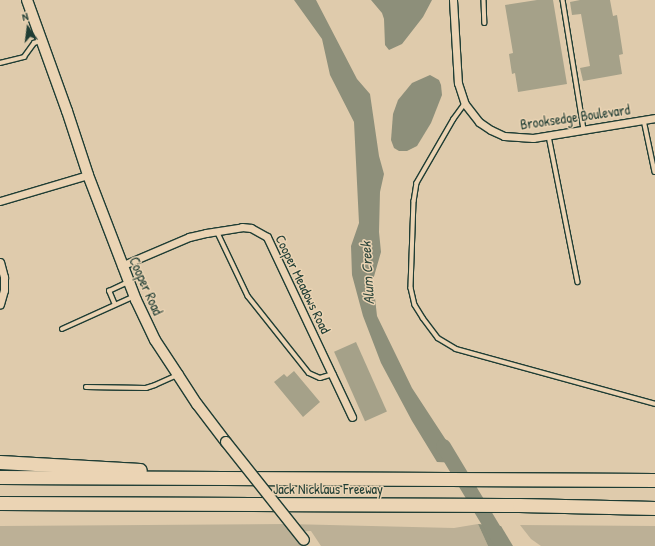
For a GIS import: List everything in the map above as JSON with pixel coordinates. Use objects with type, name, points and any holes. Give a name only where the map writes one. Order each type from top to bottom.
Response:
[{"type":"highway","points":[[0,462],[122,469],[211,477]]},
{"type":"highway","name":"Jack Nicklaus Freeway","points":[[0,477],[655,480]]},
{"type":"highway","points":[[0,507],[54,503]]},
{"type":"highway","name":"Jack Nicklaus Freeway","points":[[0,504],[519,505],[655,508]]},
{"type":"street","name":"Cooper Road","points":[[27,0],[121,266],[155,340],[197,404],[306,543]]},
{"type":"street","points":[[453,0],[458,83],[465,104]]},
{"type":"street","name":"Brooksedge Boulevard","points":[[465,104],[479,122],[504,136],[533,138],[655,118]]},
{"type":"street","points":[[0,201],[88,175]]},
{"type":"street","name":"Cooper Meadows Road","points":[[121,266],[189,237],[217,231],[242,227],[251,228],[267,236],[352,417]]},
{"type":"street","points":[[0,262],[4,283],[0,304]]},
{"type":"lane","points":[[484,0],[485,23]]},
{"type":"lane","points":[[563,0],[584,130]]},
{"type":"lane","points":[[0,63],[24,56],[34,43],[41,40]]},
{"type":"lane","points":[[465,104],[454,119],[417,183],[414,201],[411,288],[415,305],[423,318],[438,338],[456,349],[655,404]]},
{"type":"lane","points":[[644,120],[655,172]]},
{"type":"lane","points":[[549,136],[578,282]]},
{"type":"lane","points":[[217,231],[248,296],[309,373],[320,378],[333,374]]},
{"type":"lane","points":[[115,305],[109,291],[128,282]]},
{"type":"lane","points":[[62,329],[134,296]]},
{"type":"lane","points":[[86,387],[150,387],[178,375]]},
{"type":"shaded area","points":[[288,524],[454,528],[478,524],[488,546],[321,546],[311,531],[293,532],[303,546],[0,546],[0,526]]},
{"type":"shaded area","points":[[520,525],[655,526],[655,546],[541,546],[531,539]]},
{"type":"water","points":[[294,0],[316,0],[357,79],[370,94],[379,156],[384,174],[380,192],[379,232],[381,252],[373,280],[377,316],[412,388],[461,463],[437,462],[412,421],[381,363],[363,316],[352,275],[351,246],[359,223],[354,122],[330,75],[322,39]]},
{"type":"water","points":[[371,0],[432,0],[423,17],[402,44],[389,50],[385,45],[384,19],[382,13]]},
{"type":"water","points":[[430,75],[439,80],[442,95],[431,123],[417,146],[407,151],[399,151],[394,148],[391,140],[393,114],[398,100],[412,83]]},
{"type":"water","points":[[478,524],[501,526],[513,546],[488,546]]},
{"type":"building","points":[[537,0],[553,0],[567,84],[518,92],[515,73],[512,74],[509,54],[513,53],[505,5]]},
{"type":"building","points":[[580,0],[610,0],[613,16],[617,15],[623,54],[619,55],[622,74],[583,81],[580,68],[590,66],[581,14],[572,15],[570,2]]},
{"type":"building","points":[[356,342],[387,411],[365,421],[334,352]]},
{"type":"building","points":[[294,371],[320,402],[303,417],[274,382],[284,374],[287,377]]},
{"type":"waterway","name":"Alum Creek","points":[[443,446],[503,546]]}]
